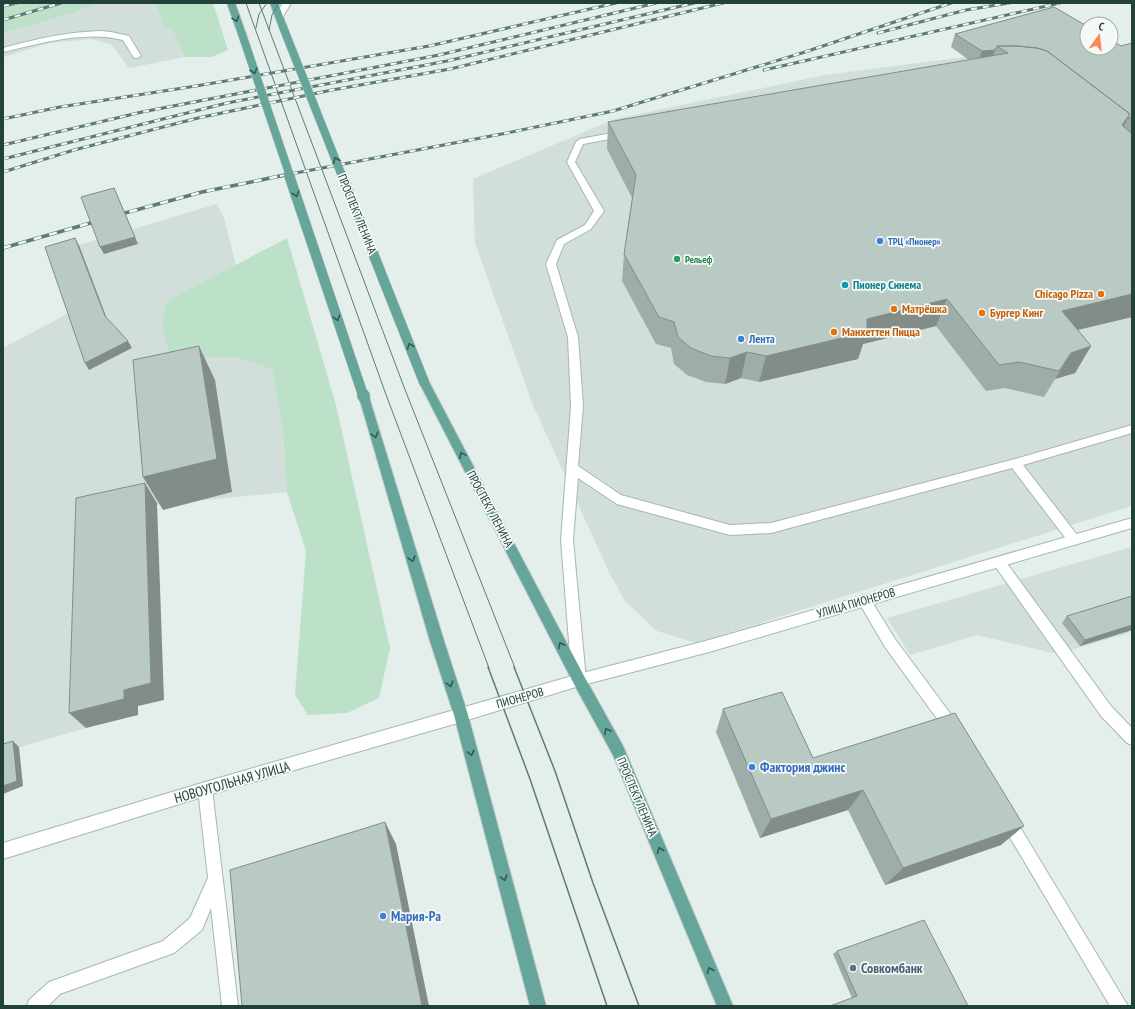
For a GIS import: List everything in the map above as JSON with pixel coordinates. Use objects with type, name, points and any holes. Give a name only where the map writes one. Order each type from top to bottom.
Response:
[{"type":"main road","points":[[231,3],[364,397],[437,641],[461,715],[538,1006]]},
{"type":"main road","name":"ПРОСПЕКТ ЛЕНИНА","points":[[274,3],[424,382],[579,680],[618,751],[725,1006]]},
{"type":"street","points":[[279,16],[287,3]]},
{"type":"street","points":[[3,50],[57,38],[91,34],[110,34],[126,38],[137,56]]},
{"type":"street","points":[[579,680],[567,540],[577,406],[573,336],[551,264],[560,242],[588,226],[599,211],[571,162],[580,142],[635,132]]},
{"type":"street","points":[[572,468],[617,499],[730,530],[772,528],[1015,463],[1132,429]]},
{"type":"street","points":[[1015,463],[1074,540]]},
{"type":"street","name":"УЛИЦА ПИОНЕРОВ","points":[[579,680],[709,646],[1132,523]]},
{"type":"street","points":[[999,562],[1106,711],[1132,738]]},
{"type":"street","points":[[864,601],[890,643],[958,739]]},
{"type":"street","name":"ПИОНЕРОВ","points":[[461,715],[579,680]]},
{"type":"street","name":"НОВОУГОЛЬНАЯ УЛИЦА","points":[[3,851],[205,789],[461,715]]},
{"type":"street","points":[[205,789],[230,1006]]},
{"type":"street","points":[[998,805],[1120,1006]]},
{"type":"street","points":[[35,1006],[55,988],[168,947],[196,924],[216,878]]},
{"type":"shaded area","points":[[98,3],[155,3],[164,27],[173,31],[185,57],[129,68],[111,44],[91,39],[50,43],[3,57],[3,33],[71,14]]},
{"type":"shaded area","name":"ТРЦ «Пионер»","points":[[1010,45],[1132,138],[1132,506],[696,643],[657,631],[625,601],[608,570],[532,403],[475,243],[473,179],[615,119],[825,75],[965,57]]},
{"type":"shaded area","points":[[217,204],[224,218],[236,265],[167,301],[170,357],[235,357],[272,369],[283,433],[287,492],[134,507],[90,517],[86,728],[3,752],[3,348],[69,313],[49,254]]},
{"type":"shaded area","points":[[1132,547],[1132,632],[1057,654],[977,635],[910,655],[887,618]]},
{"type":"green space","points":[[3,3],[98,3],[71,14],[3,33]]},
{"type":"green space","points":[[155,3],[213,3],[228,50],[212,57],[185,57],[173,31],[164,27]]},
{"type":"green space","points":[[287,238],[336,405],[390,648],[379,698],[347,713],[308,715],[295,695],[306,551],[287,492],[283,433],[272,369],[235,357],[170,357],[162,324],[167,301]]},
{"type":"building","points":[[1054,7],[1079,21],[1079,56],[1119,56],[1119,45],[1121,46],[1132,43],[1132,118],[1131,117],[1129,119],[1130,114],[1047,51],[1037,48],[1017,46],[997,46],[995,50],[982,51],[955,34]]},
{"type":"building","name":"ТРЦ «Пионер»","points":[[997,46],[1037,48],[1047,51],[1130,114],[1122,125],[1132,134],[1132,294],[1062,311],[1091,346],[1071,353],[1059,371],[1019,362],[999,365],[947,299],[867,319],[867,332],[766,356],[747,352],[730,358],[711,356],[691,348],[678,337],[674,322],[659,317],[624,254],[636,175],[608,122],[1008,53]]},
{"type":"building","points":[[114,188],[135,237],[100,247],[81,197]]},
{"type":"building","points":[[75,238],[105,316],[128,341],[85,363],[45,247]]},
{"type":"building","points":[[199,346],[217,459],[143,477],[133,360]]},
{"type":"building","points":[[145,483],[151,683],[124,690],[124,699],[69,713],[76,498]]},
{"type":"building","points":[[1132,596],[1132,625],[1085,640],[1067,616]]},
{"type":"building","points":[[782,692],[813,758],[955,713],[1024,826],[903,868],[863,790],[771,819],[723,709]]},
{"type":"building","points":[[13,741],[17,781],[3,786],[3,744]]},
{"type":"building","points":[[385,822],[422,1006],[242,1006],[230,870]]},
{"type":"building","points":[[924,920],[968,1006],[830,1006],[857,996],[837,951]]},
{"type":"tram line","points":[[246,3],[385,392],[489,668]]},
{"type":"tram line","points":[[259,3],[262,10]]},
{"type":"tram line","points":[[262,10],[267,3]]},
{"type":"tram line","points":[[269,30],[272,15],[279,3]]},
{"type":"tram line","points":[[256,28],[259,14],[262,10]]},
{"type":"tram line","points":[[262,10],[269,30]]},
{"type":"tram line","points":[[269,30],[404,387],[515,668]]},
{"type":"tram line","points":[[488,667],[530,779],[607,1006]]},
{"type":"tram line","points":[[514,667],[555,771],[593,883],[639,1006]]},
{"type":"railway","points":[[3,6],[17,3]]},
{"type":"railway","points":[[3,20],[61,3]]},
{"type":"railway","points":[[3,119],[60,107],[196,86],[429,46],[616,3]]},
{"type":"railway","points":[[3,145],[142,112],[439,55],[656,3]]},
{"type":"railway","points":[[3,159],[227,103],[447,61],[694,3]]},
{"type":"railway","points":[[3,172],[74,150],[198,118],[332,90],[450,69],[723,3]]},
{"type":"railway","points":[[282,176],[507,133],[613,111],[805,52],[951,3]]},
{"type":"railway","points":[[878,33],[966,10],[1009,3]]},
{"type":"railway","points":[[764,70],[1060,3]]},
{"type":"railway","points":[[114,216],[202,192],[282,176]]},
{"type":"railway","points":[[3,248],[101,220]]},
{"type":"place","name":"ТРЦ «Пионер»","points":[[880,241]]},
{"type":"place","name":"Рельеф","points":[[677,259]]},
{"type":"place","name":"Пионер Синема","points":[[845,285]]},
{"type":"place","name":"Chicago Pizza","points":[[1101,294]]},
{"type":"place","name":"Матрёшка","points":[[894,309]]},
{"type":"place","name":"Бургер Кинг","points":[[982,313]]},
{"type":"place","name":"Манхеттен Пицца","points":[[834,332]]},
{"type":"place","name":"Лента","points":[[741,339]]},
{"type":"place","name":"Фактория джинс","points":[[752,767]]},
{"type":"place","name":"Мария-Ра","points":[[383,916]]},
{"type":"place","name":"Совкомбанк","points":[[853,968]]}]
